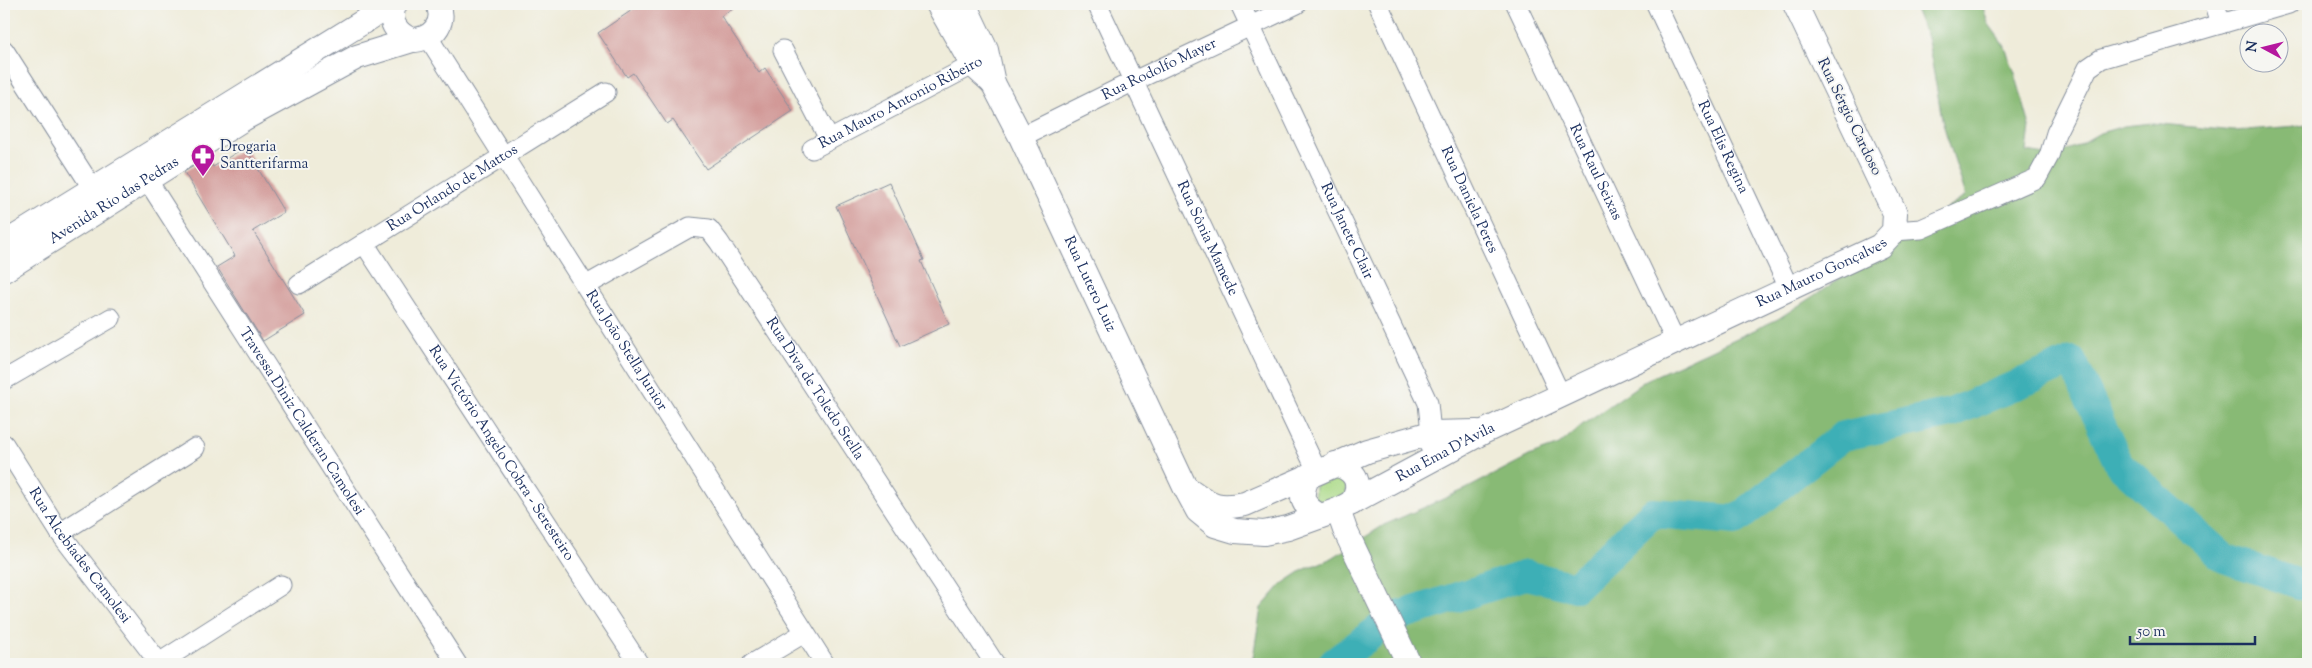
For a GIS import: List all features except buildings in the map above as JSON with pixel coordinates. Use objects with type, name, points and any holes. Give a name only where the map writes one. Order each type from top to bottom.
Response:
[{"type":"street","points":[[393,4],[393,24],[397,31],[429,26],[454,4]]},
{"type":"street","name":"Avenida Rio das Pedras","points":[[4,244],[393,4]]},
{"type":"street","name":"Rua Lutero Luiz","points":[[938,4],[980,61],[1021,137],[1184,485]]},
{"type":"street","name":"Rua Lutero Luiz","points":[[964,4],[980,61]]},
{"type":"street","name":"Rua Sônia Mamede","points":[[1097,4],[1320,470]]},
{"type":"street","name":"Rua Janete Clair","points":[[1240,4],[1428,403],[1432,433],[1424,463]]},
{"type":"street","name":"Rua Rodolfo Mayer","points":[[1021,137],[1297,4]]},
{"type":"street","name":"Rua Daniela Peres","points":[[1378,4],[1561,396]]},
{"type":"street","name":"Rua Raul Seixas","points":[[1516,4],[1676,342]]},
{"type":"street","name":"Rua Elis Regina","points":[[1656,4],[1789,288]]},
{"type":"street","points":[[2215,4],[2221,24]]},
{"type":"street","name":"Rua Mauro Gonçalves","points":[[1483,432],[1880,246],[1894,231],[1921,229],[2037,178],[2049,156],[2056,133],[2088,68],[2101,59],[2290,4]]},
{"type":"street","name":"Rua Sérgio Cardoso","points":[[1802,6],[1895,213],[1894,231]]},
{"type":"street","name":"Avenida Rio das Pedras","points":[[4,270],[146,178],[243,119],[357,57],[429,26]]},
{"type":"street","name":"Rua João Stella Junior","points":[[429,26],[503,157],[587,284],[825,664]]},
{"type":"street","points":[[4,50],[93,189],[92,199],[70,214],[66,230]]},
{"type":"street","points":[[783,50],[829,139]]},
{"type":"street","name":"Rua Mauro Antonio Ribeiro","points":[[812,149],[980,61]]},
{"type":"street","name":"Rua Orlando de Mattos","points":[[299,284],[606,92]]},
{"type":"street","name":"Travessa Diniz Calderan Camolesi","points":[[146,178],[457,664]]},
{"type":"street","name":"Rua Diva de Toledo Stella","points":[[587,284],[690,227],[709,229],[995,664]]},
{"type":"street","name":"Rua Victório Angelo Cobra - Seresteiro","points":[[364,243],[639,664]]},
{"type":"street","points":[[4,380],[111,318]]},
{"type":"street","name":"Rua Ema D'Avila","points":[[1184,485],[1209,504],[1226,508],[1245,504],[1367,451],[1432,433],[1483,432]]},
{"type":"street","name":"Rua Ema D'Avila","points":[[1184,485],[1198,510],[1215,525],[1235,531],[1264,533],[1288,528],[1337,510],[1483,432]]},
{"type":"street","name":"Rua Alcebíades Camolesi","points":[[4,444],[60,533],[159,664]]},
{"type":"street","points":[[60,533],[195,448]]},
{"type":"street","points":[[1348,468],[1356,478],[1358,493],[1337,510],[1309,510],[1302,500],[1302,488],[1320,470],[1348,468]]},
{"type":"street","points":[[1337,510],[1409,663]]},
{"type":"street","points":[[159,664],[280,585]]},
{"type":"street","points":[[752,664],[804,633]]},
{"type":"green space","points":[[1913,4],[1982,4],[1988,23],[2004,45],[2014,70],[2030,126],[2027,152],[2052,156],[2077,146],[2100,133],[2124,126],[2151,123],[2234,131],[2308,125],[2308,664],[1252,664],[1261,608],[1282,584],[1303,570],[1332,558],[1384,525],[1466,489],[1531,455],[1559,445],[1582,425],[1646,380],[1778,319],[1966,196],[1943,124],[1928,41]]},
{"type":"green space","points":[[1344,474],[1347,496],[1323,506],[1314,502],[1315,485]]},
{"type":"waterway","points":[[1332,664],[1395,617],[1526,575],[1575,587],[1653,513],[1736,520],[1843,436],[1951,413],[2072,361],[2119,464],[2224,558],[2308,587]]},
{"type":"place","name":"Drogaria Santterifarma","points":[[203,177]]}]
